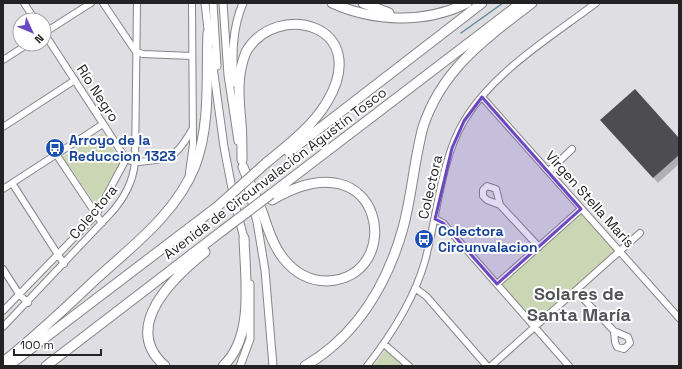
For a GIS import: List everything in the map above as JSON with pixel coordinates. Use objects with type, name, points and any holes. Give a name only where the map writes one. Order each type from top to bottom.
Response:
[{"type":"highway","points":[[332,3],[370,15],[398,18],[416,18],[436,15],[467,3]]},
{"type":"highway","points":[[363,3],[387,13],[416,18]]},
{"type":"highway","name":"Avenida de Circunvalación Agustín Tosco","points":[[8,366],[218,206],[266,166],[482,3]]},
{"type":"highway","name":"Avenida de Circunvalación Agustín Tosco","points":[[46,366],[223,234],[247,212],[271,197],[521,3]]},
{"type":"highway","points":[[305,366],[327,352],[346,334],[364,312],[382,283],[403,228],[423,127],[430,107],[442,86],[469,53],[532,3]]},
{"type":"highway","points":[[271,197],[307,183],[329,181],[348,186],[365,200],[374,220],[375,235],[370,253],[358,268],[338,279],[322,281],[301,274],[289,264],[275,244],[242,163],[238,95],[244,59],[249,45],[259,31],[277,17]]},
{"type":"highway","points":[[266,166],[307,127],[324,106],[335,85],[340,64],[336,41],[328,28],[310,17]]},
{"type":"highway","points":[[3,362],[45,327],[147,233],[167,212],[182,192],[195,165],[204,130],[208,33]]},
{"type":"highway","points":[[165,366],[156,356],[150,342],[149,327],[153,310],[160,297],[176,277],[223,234]]},
{"type":"highway","points":[[222,366],[229,360],[238,344],[244,323],[246,298],[244,238]]},
{"type":"main road","points":[[205,3],[224,147],[235,204],[244,238],[250,282],[251,330],[248,347],[240,366]]},
{"type":"main road","points":[[213,3],[215,43],[233,174],[235,204]]},
{"type":"main road","points":[[223,3],[225,39],[242,163],[257,222],[265,270],[273,366]]},
{"type":"main road","points":[[234,112],[234,37],[243,3]]},
{"type":"street","points":[[24,3],[30,12]]},
{"type":"street","points":[[52,28],[90,3]]},
{"type":"street","points":[[104,3],[136,52],[143,54],[192,56]]},
{"type":"street","name":"Colectora","points":[[3,327],[28,303],[102,223],[126,193],[133,176],[135,162],[137,3]]},
{"type":"street","points":[[182,192],[192,158],[192,3]]},
{"type":"street","name":"Colectora","points":[[367,366],[384,344],[402,315],[415,288],[425,262],[452,148],[464,122],[482,97],[499,78],[596,3]]},
{"type":"street","name":"Río Negro","points":[[52,45],[126,159]]},
{"type":"street","points":[[3,60],[16,52]]},
{"type":"street","points":[[3,127],[75,80]]},
{"type":"street","name":"Virgen Stella Maris","points":[[482,97],[679,318]]},
{"type":"street","points":[[3,189],[103,124]]},
{"type":"street","points":[[3,311],[96,215],[126,159],[135,162],[169,158],[180,149],[193,128]]},
{"type":"street","points":[[549,172],[572,149]]},
{"type":"street","points":[[56,154],[102,223]]},
{"type":"street","points":[[12,183],[64,264]]},
{"type":"street","points":[[500,205],[539,247]]},
{"type":"street","points":[[497,284],[582,209]]},
{"type":"street","points":[[435,219],[442,223],[569,366]]},
{"type":"street","points":[[491,366],[640,233]]},
{"type":"street","points":[[3,269],[19,294],[28,303]]},
{"type":"street","points":[[415,288],[426,296],[487,366]]},
{"type":"street","points":[[576,291],[614,332]]},
{"type":"street","points":[[384,344],[409,366]]},
{"type":"highlighted area","points":[[482,97],[581,209],[497,284],[443,223],[435,219],[452,148],[464,121]]},
{"type":"green space","points":[[102,133],[121,161],[96,205],[63,157]]},
{"type":"green space","points":[[580,213],[615,251],[535,324],[501,283]]},
{"type":"green space","points":[[386,350],[403,366],[373,366]]},
{"type":"building","points":[[635,89],[679,138],[679,155],[653,178],[600,120]]},
{"type":"waterway","points":[[461,33],[503,3]]},
{"type":"place","name":"Arroyo de la Reduccion 1323","points":[[55,148]]},
{"type":"place","name":"Colectora Circunvalacion","points":[[424,239]]},
{"type":"district","name":"Solares de Santa María","points":[[579,304]]}]
